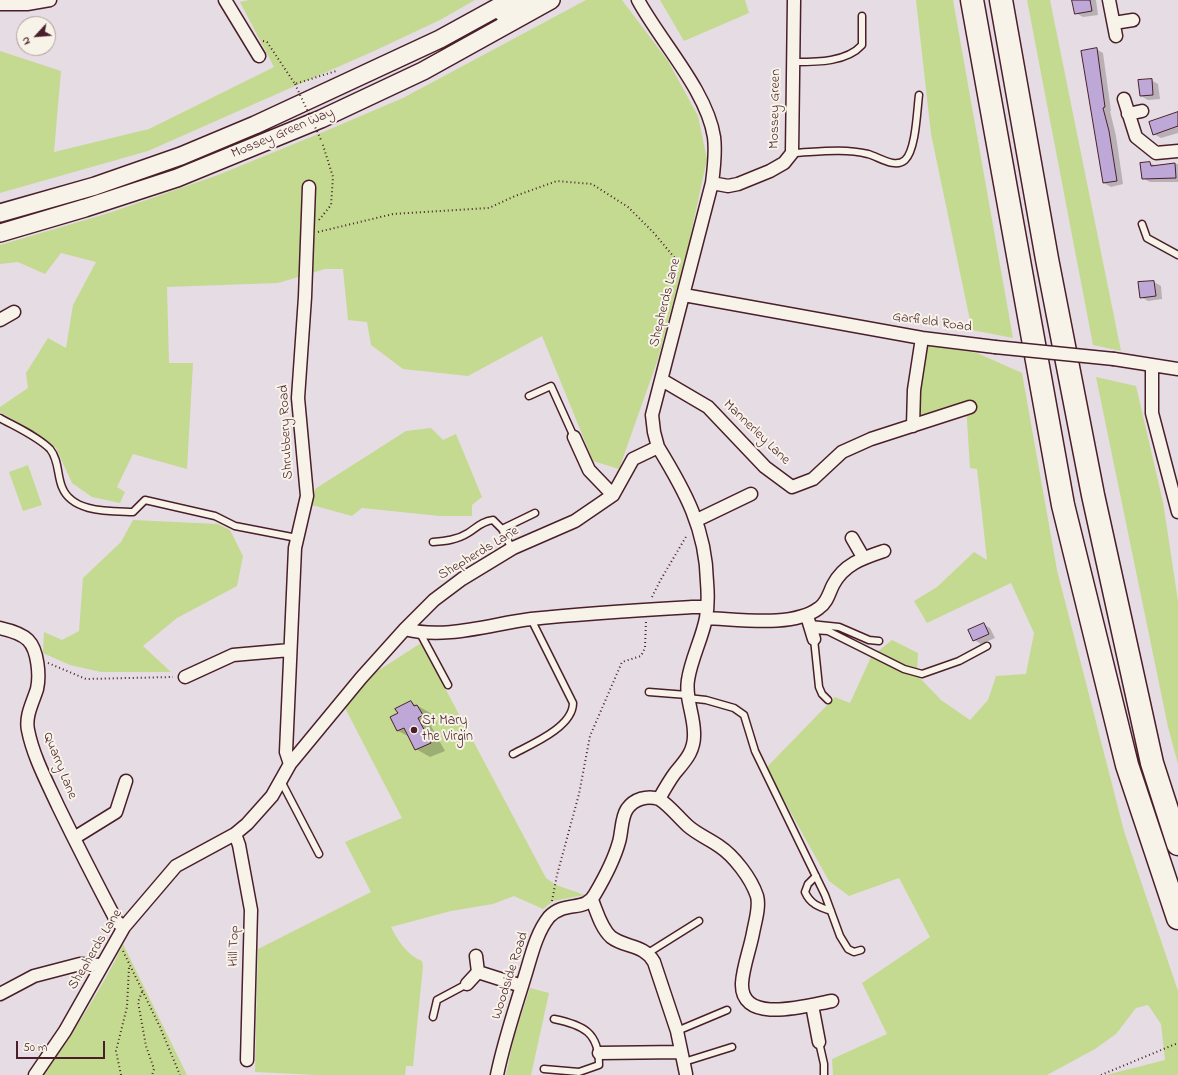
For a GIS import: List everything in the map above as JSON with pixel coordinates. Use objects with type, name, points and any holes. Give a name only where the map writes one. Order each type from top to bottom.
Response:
[{"type":"highway","points":[[972,0],[1063,505],[1127,765],[1178,918]]},
{"type":"highway","points":[[1001,0],[1047,259],[1093,495],[1152,763],[1178,844]]},
{"type":"main road","name":"Mossey Green Way","points":[[0,213],[95,186],[181,156],[255,126],[440,39],[511,0]]},
{"type":"main road","points":[[440,39],[475,28],[526,0]]},
{"type":"main road","name":"Mossey Green Way","points":[[0,233],[85,208],[177,178],[321,119],[443,61],[551,0]]},
{"type":"street","points":[[0,4],[50,0]]},
{"type":"street","points":[[225,0],[259,56]]},
{"type":"street","name":"Mossey Green","points":[[712,183],[728,186],[738,184],[770,171],[784,163],[792,153],[794,0]]},
{"type":"street","points":[[1109,0],[1116,36]]},
{"type":"street","name":"Shepherds Lane","points":[[34,1075],[66,1031],[124,927],[176,866],[234,834],[247,824],[272,796],[290,764],[361,678],[405,629],[434,600],[462,579],[512,549],[576,521],[613,495],[633,459],[658,447],[652,415],[712,183],[715,148],[714,135],[706,110],[638,1]]},
{"type":"street","points":[[1114,23],[1133,20]]},
{"type":"street","points":[[1124,99],[1136,137],[1156,153],[1178,151]]},
{"type":"street","points":[[1128,114],[1142,111]]},
{"type":"street","name":"Shrubbery Road","points":[[290,764],[286,752],[295,548],[307,496],[298,398],[305,297],[309,187]]},
{"type":"street","name":"Garfield Road","points":[[684,295],[922,338],[1114,360],[1178,369]]},
{"type":"street","points":[[0,320],[14,312]]},
{"type":"street","points":[[914,426],[914,390],[922,338]]},
{"type":"street","points":[[1152,365],[1152,413],[1178,512]]},
{"type":"street","name":"Mannerley Lane","points":[[662,380],[708,407],[765,467],[792,487],[813,479],[842,452],[871,440],[970,407]]},
{"type":"street","points":[[574,437],[589,470],[613,495]]},
{"type":"street","points":[[658,447],[685,492],[697,520],[705,556],[706,613],[690,670],[687,696],[694,733],[693,747],[690,754],[674,774],[659,799]]},
{"type":"street","points":[[697,520],[751,494]]},
{"type":"street","points":[[852,538],[864,558]]},
{"type":"street","points":[[405,629],[420,633],[451,631],[531,619],[646,610],[790,620],[810,627],[820,608],[828,598],[838,575],[851,564],[884,551]]},
{"type":"street","name":"Quarry Lane","points":[[0,628],[10,630],[28,640],[36,658],[39,667],[37,688],[29,711],[28,729],[45,777],[74,838],[117,922],[124,927]]},
{"type":"street","points":[[184,677],[233,655],[290,650]]},
{"type":"street","points":[[74,838],[116,812],[126,781]]},
{"type":"street","points":[[599,1053],[684,1062],[677,1031],[657,968],[648,953],[611,936],[603,926],[592,900],[612,861],[627,808],[641,799],[649,797],[659,799],[689,827],[718,845],[728,854],[747,877],[754,891],[757,900],[756,916],[742,982],[744,994],[747,999],[757,1008],[768,1011],[832,1001]]},
{"type":"street","name":"Hill Top","points":[[234,834],[239,845],[251,910],[247,1060]]},
{"type":"street","name":"Woodside Road","points":[[497,1075],[534,948],[549,918],[563,907],[583,905],[592,900]]},
{"type":"street","points":[[467,984],[478,972],[476,956]]},
{"type":"street","points":[[0,994],[34,976],[80,964],[102,965]]},
{"type":"street","points":[[478,972],[522,986]]},
{"type":"street","points":[[812,1005],[819,1042]]},
{"type":"lane","points":[[792,62],[820,62],[856,52],[862,45],[862,16]]},
{"type":"lane","points":[[792,153],[851,151],[880,158],[894,164],[899,163],[905,160],[912,146],[919,95]]},
{"type":"lane","points":[[1142,224],[1143,231],[1147,238],[1155,244],[1178,255]]},
{"type":"lane","points":[[529,396],[551,386],[574,437]]},
{"type":"lane","points":[[0,418],[38,440],[50,450],[58,465],[62,488],[74,503],[106,511],[133,512],[145,500],[215,516],[235,526],[297,538]]},
{"type":"lane","points":[[502,529],[535,513]]},
{"type":"lane","points":[[433,542],[446,541],[459,537],[487,520],[493,520],[497,522],[502,529],[512,549]]},
{"type":"lane","points":[[513,754],[562,726],[573,709],[573,703],[531,619]]},
{"type":"lane","points":[[810,627],[839,627],[869,640],[879,641]]},
{"type":"lane","points":[[810,627],[828,631],[904,669],[922,674],[959,660],[987,646]]},
{"type":"lane","points":[[810,627],[819,687],[822,694],[828,700]]},
{"type":"lane","points":[[420,633],[448,685]]},
{"type":"lane","points":[[649,692],[687,696],[706,700],[734,708],[744,715],[755,751],[816,876],[840,936],[848,949],[854,952],[861,950]]},
{"type":"lane","points":[[280,780],[319,854]]},
{"type":"lane","points":[[816,876],[808,884],[805,892],[808,899],[817,906],[831,911]]},
{"type":"lane","points":[[648,953],[699,921]]},
{"type":"lane","points":[[433,1018],[437,1000],[455,992],[467,984]]},
{"type":"lane","points":[[677,1031],[728,1010]]},
{"type":"lane","points":[[544,1069],[580,1072],[599,1065],[599,1053],[589,1032],[576,1023],[554,1019]]},
{"type":"lane","points":[[819,1042],[824,1064],[824,1075]]},
{"type":"lane","points":[[684,1062],[732,1047]]},
{"type":"path","points":[[247,35],[267,42],[295,84],[322,142],[333,177],[331,205],[307,234]]},
{"type":"path","points":[[295,84],[338,72],[331,76]]},
{"type":"path","points":[[297,93],[304,90]]},
{"type":"path","points":[[307,234],[393,214],[489,208],[557,181],[592,184],[628,207],[653,232],[689,275]]},
{"type":"path","points":[[549,918],[557,875],[579,794],[590,736],[622,662],[641,656],[645,648],[646,610],[660,581],[697,520]]},
{"type":"path","points":[[36,658],[86,678],[184,677]]},
{"type":"path","points":[[118,937],[129,966],[160,1027],[180,1075]]},
{"type":"path","points":[[121,1075],[116,1051],[127,1008],[129,966]]},
{"type":"path","points":[[142,992],[138,1002],[146,1046],[154,1069],[152,1075]]},
{"type":"path","points":[[1101,1075],[1178,1043]]},
{"type":"green space","points":[[249,0],[475,0],[440,20],[374,51],[148,151],[0,193],[0,51],[61,71],[54,152],[149,129],[274,67],[240,2]]},
{"type":"green space","points":[[586,0],[622,0],[668,61],[698,116],[707,159],[689,243],[658,359],[619,469],[593,461],[542,336],[468,376],[403,369],[371,345],[367,322],[348,320],[343,269],[325,269],[278,283],[167,287],[169,363],[193,363],[187,469],[133,454],[117,487],[125,492],[120,503],[92,497],[72,483],[56,448],[30,429],[0,412],[0,407],[28,388],[26,373],[48,338],[66,348],[73,305],[96,262],[61,253],[45,274],[18,262],[0,264],[0,245],[109,213],[218,175],[328,130],[403,98]]},
{"type":"green space","points":[[660,0],[745,0],[749,13],[684,41]]},
{"type":"green space","points":[[916,0],[953,0],[1013,338],[972,330],[931,134]]},
{"type":"green space","points":[[1027,0],[1050,0],[1121,351],[1093,345]]},
{"type":"green space","points":[[927,345],[977,353],[1022,373],[1057,570],[1124,831],[1178,991],[1178,1075],[1106,1075],[1165,1060],[1161,1024],[1148,1005],[1136,1008],[1116,1034],[1095,1049],[1047,1075],[833,1075],[832,1059],[887,1034],[862,983],[930,937],[899,878],[849,896],[829,881],[766,768],[835,697],[850,703],[871,657],[892,640],[918,653],[917,675],[941,700],[970,720],[988,700],[996,676],[1026,674],[1034,633],[1011,583],[927,623],[914,601],[937,587],[974,552],[987,560],[977,469],[970,468],[966,404],[922,418],[918,413],[918,385]]},
{"type":"green space","points":[[1096,377],[1136,386],[1163,502],[1178,601],[1178,764],[1168,727]]},
{"type":"green space","points":[[431,428],[443,440],[456,434],[482,497],[472,505],[472,516],[440,516],[362,508],[352,516],[312,505],[315,489],[406,431]]},
{"type":"green space","points":[[28,465],[42,505],[23,511],[9,472]]},
{"type":"green space","points":[[133,520],[218,524],[230,530],[243,556],[237,586],[177,618],[143,646],[171,672],[101,672],[70,665],[43,653],[44,632],[62,640],[79,631],[83,578],[121,542]]},
{"type":"green space","points":[[421,643],[546,878],[556,885],[585,895],[553,901],[543,909],[514,896],[493,904],[451,911],[391,927],[407,951],[422,961],[423,966],[413,1066],[406,1066],[405,1075],[316,1075],[255,1072],[258,949],[371,892],[345,842],[402,818],[345,708],[376,672]]},
{"type":"green space","points":[[123,944],[187,1075],[43,1075],[96,995]]},
{"type":"green space","points":[[530,988],[549,993],[531,1075],[506,1075],[514,1037]]},
{"type":"building","points":[[1072,0],[1090,0],[1092,11],[1075,14]]},
{"type":"building","points":[[1097,48],[1105,107],[1103,108],[1109,131],[1117,181],[1103,183],[1081,51]]},
{"type":"building","points":[[1152,79],[1153,95],[1140,96],[1138,80]]},
{"type":"building","points":[[1178,112],[1178,126],[1153,135],[1149,122]]},
{"type":"building","points":[[1150,162],[1151,166],[1175,163],[1176,178],[1142,179],[1140,163]]},
{"type":"building","points":[[1154,281],[1156,296],[1140,298],[1138,282]]},
{"type":"building","points":[[984,623],[989,634],[973,641],[968,630]]},
{"type":"building","name":"St Mary the Virgin","points":[[411,701],[414,706],[417,705],[423,715],[418,718],[431,743],[415,750],[404,728],[397,731],[390,717],[398,713],[395,709]]},
{"type":"place","name":"St Mary the Virgin","points":[[414,730]]}]
